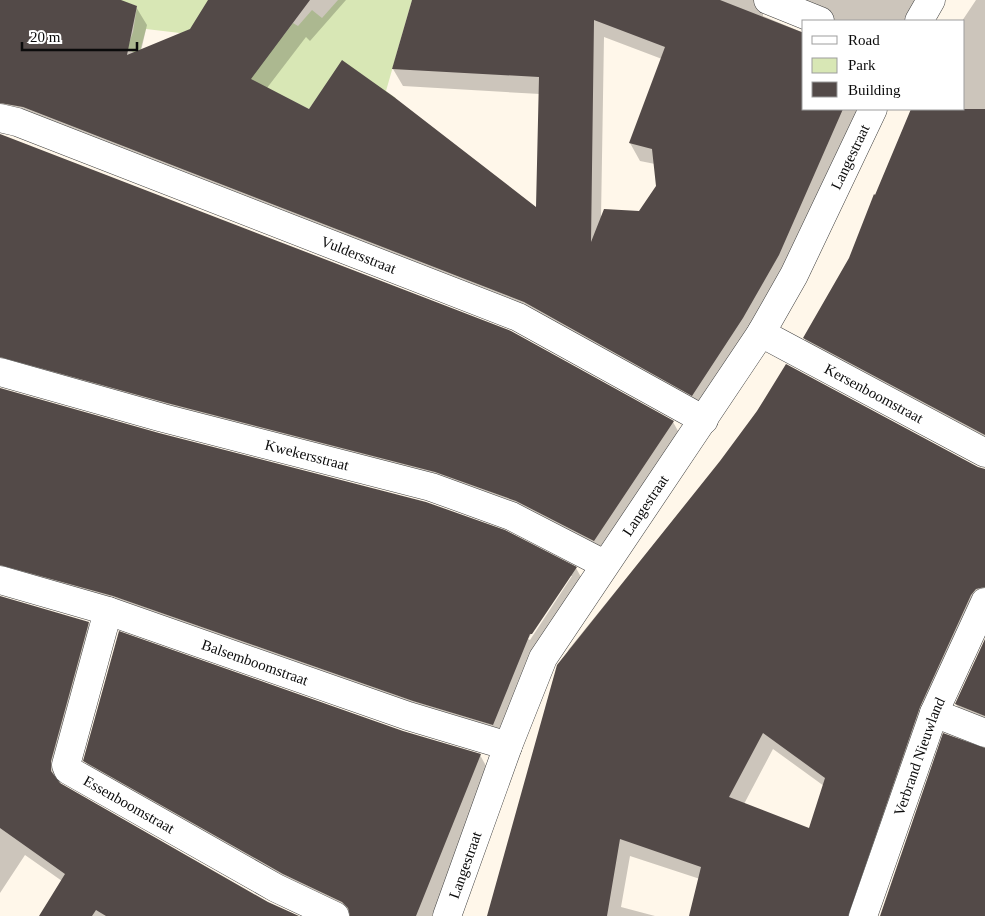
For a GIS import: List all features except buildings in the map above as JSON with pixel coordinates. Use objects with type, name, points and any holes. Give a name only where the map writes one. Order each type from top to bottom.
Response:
[{"type":"street","points":[[768,0],[818,20]]},
{"type":"street","points":[[920,20],[931,0]]},
{"type":"street","name":"Langestraat","points":[[447,916],[508,746],[543,658],[604,564],[704,420],[761,333],[794,275],[874,110]]},
{"type":"street","name":"Vuldersstraat","points":[[0,118],[17,122],[518,317],[704,420]]},
{"type":"street","name":"Kersenboomstraat","points":[[761,333],[985,453]]},
{"type":"street","name":"Kwekersstraat","points":[[0,372],[172,420],[431,487],[512,516],[604,564]]},
{"type":"street","name":"Balsemboomstraat","points":[[0,580],[108,611],[408,716],[508,746]]},
{"type":"street","name":"Verbrand Nieuwland","points":[[863,916],[934,713],[985,602]]},
{"type":"street","name":"Essenboomstraat","points":[[108,611],[66,765],[68,770],[276,888],[335,916]]},
{"type":"street","points":[[934,713],[985,733]]},
{"type":"green space","points":[[118,0],[208,0],[249,14],[283,36],[293,23],[298,26],[312,10],[322,18],[338,0],[412,0],[386,91],[396,98],[349,129],[378,86],[354,69],[323,89],[309,109],[252,81],[208,44],[180,33],[146,29],[139,55],[127,49],[133,32],[137,6]]}]
